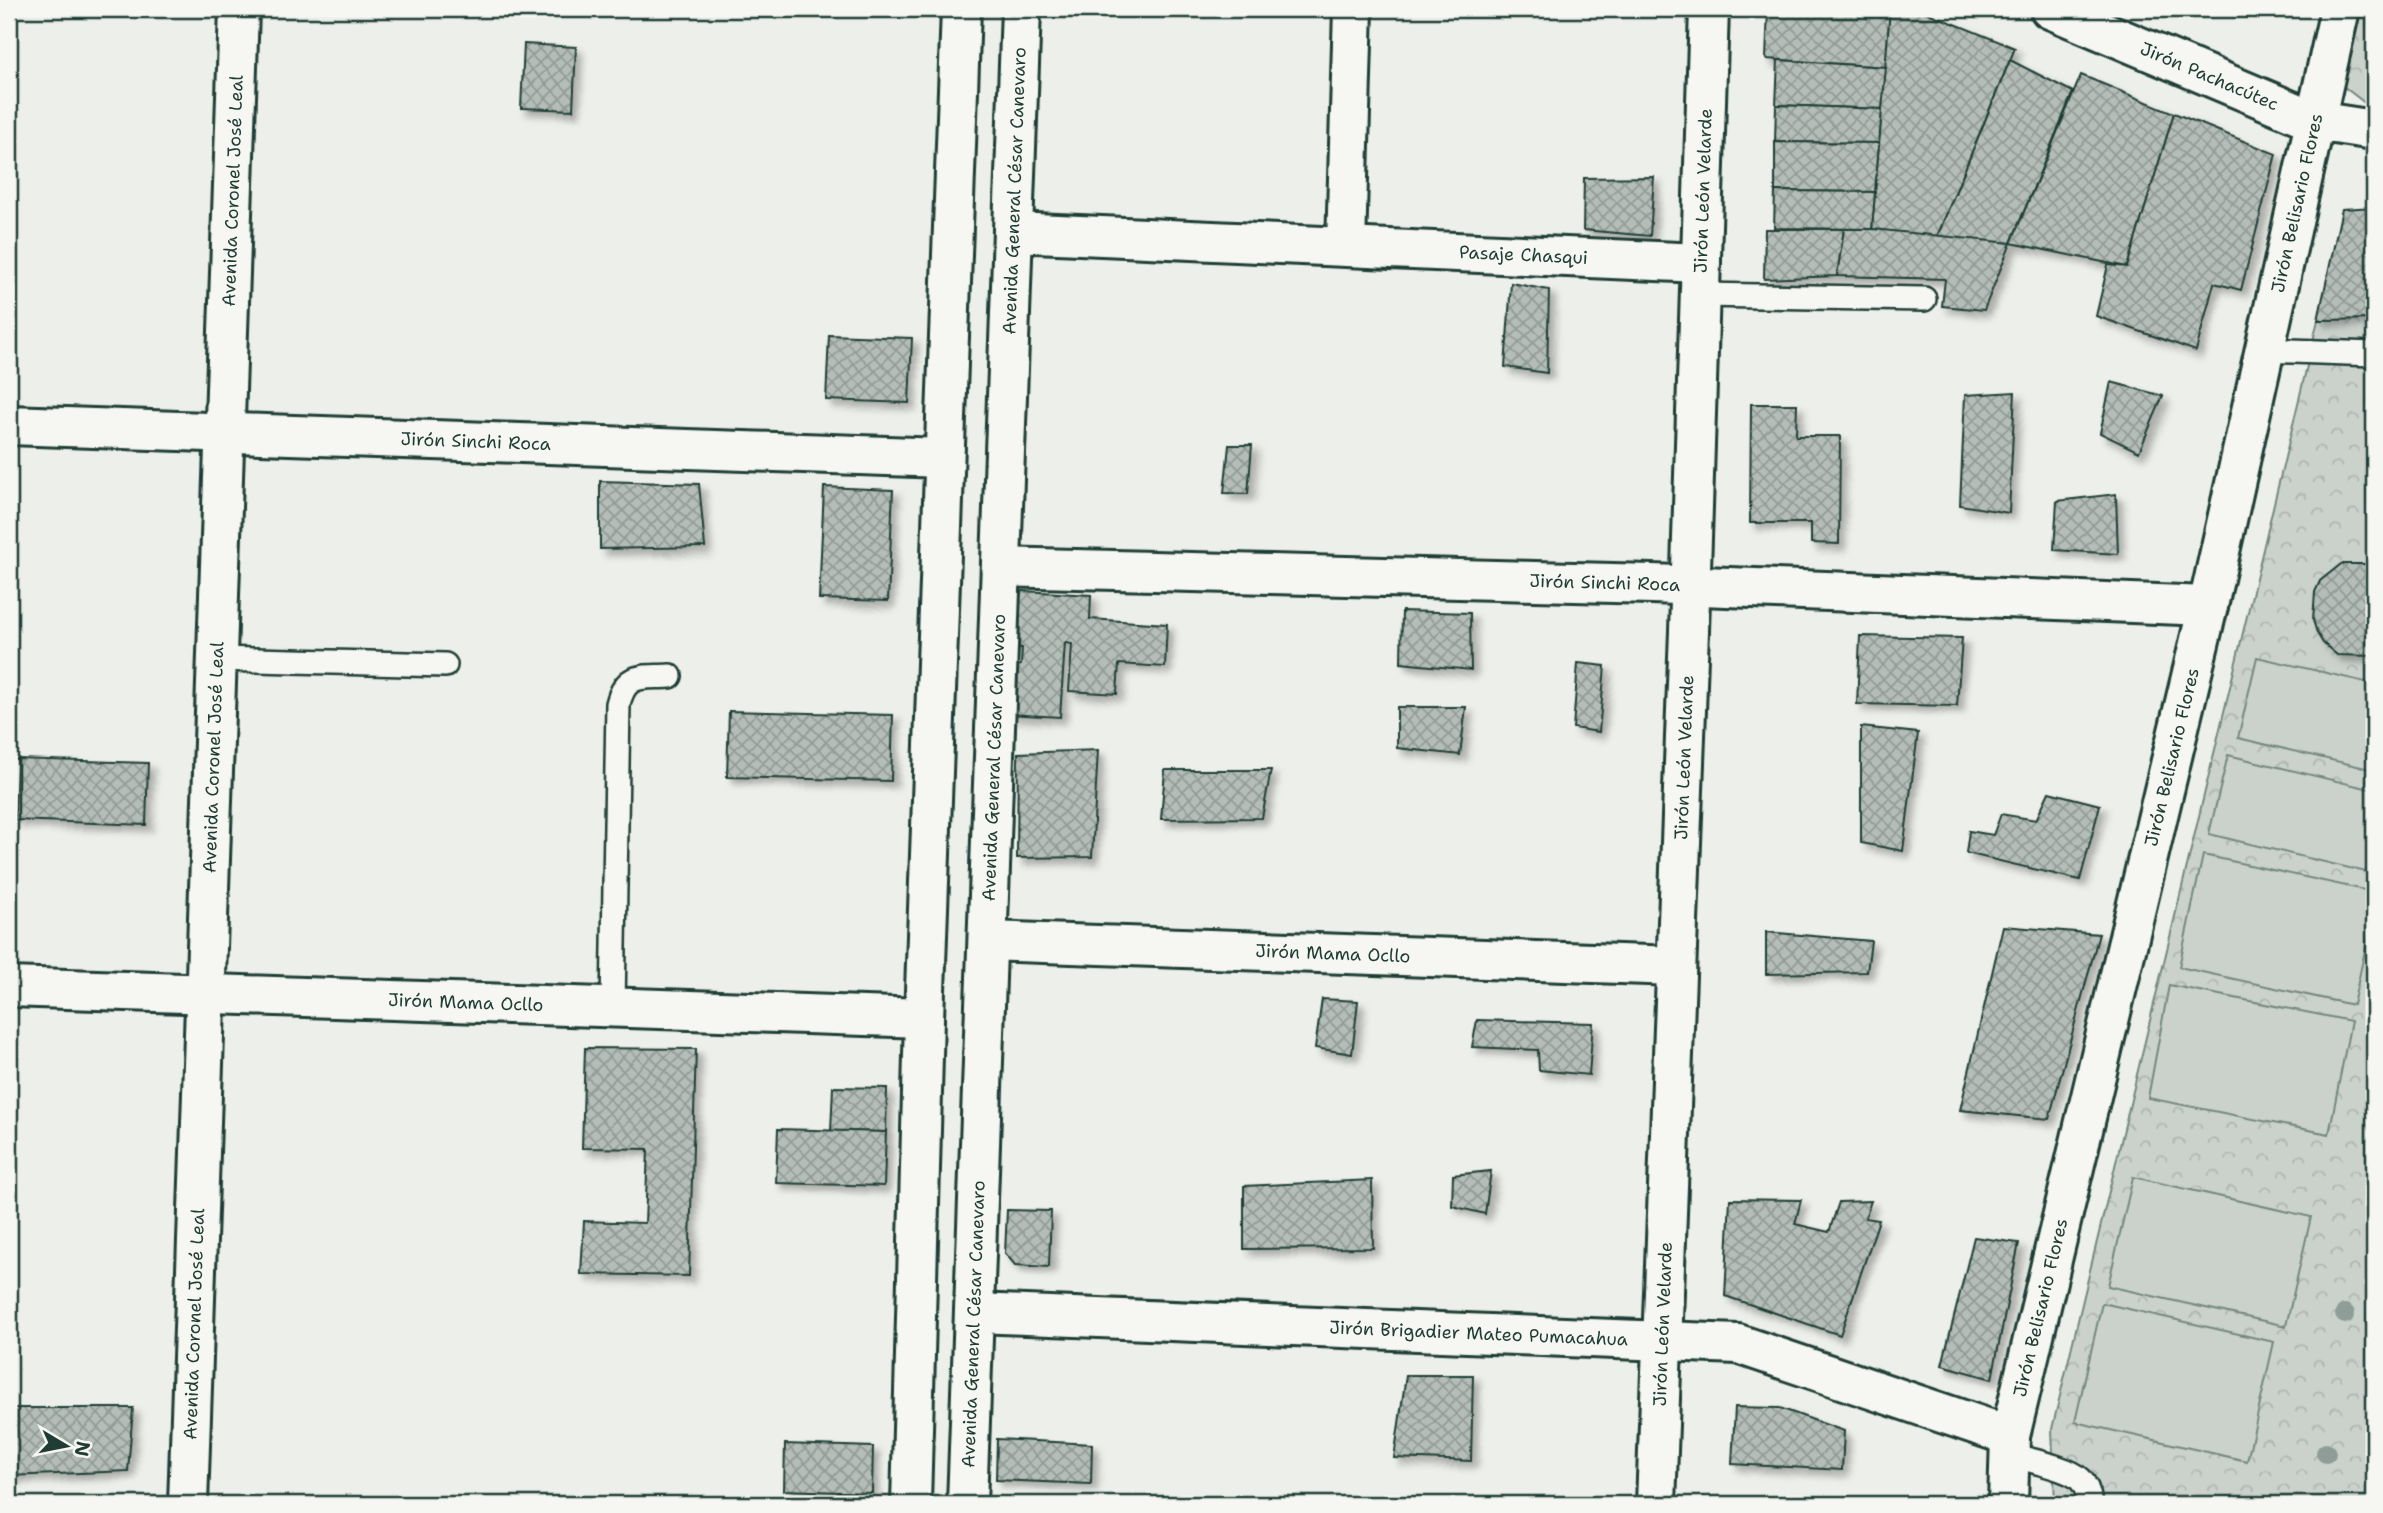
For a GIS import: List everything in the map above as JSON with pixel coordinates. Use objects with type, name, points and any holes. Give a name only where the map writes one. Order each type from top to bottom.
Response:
[{"type":"street","name":"Avenida Coronel José Leal","points":[[188,1504],[239,9]]},
{"type":"street","points":[[911,1504],[923,1018],[961,9]]},
{"type":"street","name":"Avenida General César Canevaro","points":[[967,1504],[1021,9]]},
{"type":"street","points":[[1346,246],[1353,9]]},
{"type":"street","name":"Jirón León Velarde","points":[[1656,1504],[1709,9]]},
{"type":"street","name":"Jirón Pachacútec","points":[[2050,9],[2315,121],[2374,130]]},
{"type":"street","name":"Jirón Belisario Flores","points":[[2008,1504],[2010,1446],[2208,606],[2340,9]]},
{"type":"street","name":"Pasaje Chasqui","points":[[1013,232],[1346,246],[1700,279]]},
{"type":"street","name":"Jirón Sinchi Roca","points":[[9,425],[943,458]]},
{"type":"street","name":"Jirón Sinchi Roca","points":[[1001,567],[1690,586],[2208,606]]},
{"type":"street","name":"Jirón Mama Ocllo","points":[[988,942],[1676,966]]},
{"type":"street","name":"Jirón Mama Ocllo","points":[[9,987],[923,1018]]},
{"type":"street","name":"Jirón Brigadier Mateo Pumacahua","points":[[975,1313],[1738,1344],[2010,1446]]},
{"type":"lane","points":[[1700,279],[1924,299]]},
{"type":"lane","points":[[2264,350],[2374,354]]},
{"type":"lane","points":[[217,659],[445,665]]},
{"type":"lane","points":[[613,1007],[618,704],[622,687],[634,679],[670,676]]},
{"type":"lane","points":[[2010,1446],[2079,1478],[2089,1493],[2090,1504]]},
{"type":"green space","points":[[2357,9],[2374,9],[2374,110],[2339,83]]},
{"type":"green space","points":[[2374,319],[2374,1504],[2055,1504],[2052,1429],[2318,320]]},
{"type":"green space","points":[[2257,657],[2374,684],[2374,770],[2238,738]]},
{"type":"green space","points":[[2228,755],[2374,790],[2374,874],[2209,834]]},
{"type":"green space","points":[[2203,855],[2374,892],[2374,909],[2353,1005],[2179,967]]},
{"type":"green space","points":[[2169,985],[2351,1021],[2329,1134],[2148,1098]]},
{"type":"green space","points":[[2133,1177],[2311,1217],[2286,1326],[2108,1286]]},
{"type":"green space","points":[[2102,1303],[2274,1342],[2247,1461],[2075,1422]]},
{"type":"building","points":[[1768,9],[1890,9],[1886,67],[1766,59]]},
{"type":"building","points":[[1890,9],[1918,9],[2015,48],[1937,237],[1872,229]]},
{"type":"building","points":[[524,44],[576,47],[573,110],[521,108]]},
{"type":"building","points":[[1778,60],[1886,67],[1882,109],[1776,105]]},
{"type":"building","points":[[2010,60],[2073,92],[2011,243],[1937,237]]},
{"type":"building","points":[[2081,75],[2174,113],[2127,267],[2011,243]]},
{"type":"building","points":[[1776,105],[1882,109],[1879,143],[1775,142]]},
{"type":"building","points":[[2174,113],[2276,154],[2241,290],[2214,283],[2196,351],[2096,316],[2108,265],[2127,267]]},
{"type":"building","points":[[1775,142],[1879,143],[1875,192],[1775,191]]},
{"type":"building","points":[[1654,177],[1650,236],[1583,230],[1584,178]]},
{"type":"building","points":[[1775,191],[1875,192],[1872,229],[1774,228]]},
{"type":"building","points":[[2374,207],[2374,319],[2318,320],[2342,209]]},
{"type":"building","points":[[1765,229],[1844,229],[1837,276],[1764,279]]},
{"type":"building","points":[[1844,229],[1872,229],[2011,243],[1984,310],[1942,306],[1945,279],[1837,276]]},
{"type":"building","points":[[1511,283],[1549,290],[1547,373],[1505,367]]},
{"type":"building","points":[[829,335],[912,338],[909,403],[826,400]]},
{"type":"building","points":[[2111,382],[2163,396],[2139,452],[2100,433]]},
{"type":"building","points":[[2015,392],[2009,513],[1960,505],[1965,395]]},
{"type":"building","points":[[1751,404],[1797,404],[1796,436],[1840,436],[1839,544],[1811,543],[1811,523],[1750,523]]},
{"type":"building","points":[[1229,445],[1252,445],[1248,494],[1224,493]]},
{"type":"building","points":[[600,481],[699,484],[705,547],[600,549]]},
{"type":"building","points":[[824,487],[893,490],[888,601],[819,599]]},
{"type":"building","points":[[2116,494],[2118,554],[2054,550],[2057,501]]},
{"type":"building","points":[[2341,564],[2374,564],[2374,656],[2337,655],[2323,643],[2317,633],[2313,620],[2315,592],[2320,581]]},
{"type":"building","points":[[1023,591],[1091,595],[1090,619],[1167,624],[1165,667],[1119,664],[1117,694],[1069,691],[1072,644],[1065,643],[1060,717],[1008,714],[1011,668],[1021,665],[1022,648],[1009,647],[1012,603]]},
{"type":"building","points":[[1402,611],[1470,613],[1471,670],[1401,663]]},
{"type":"building","points":[[1860,636],[1962,638],[1957,706],[1857,704]]},
{"type":"building","points":[[1578,663],[1605,666],[1599,732],[1573,728]]},
{"type":"building","points":[[1397,707],[1466,707],[1460,755],[1397,748]]},
{"type":"building","points":[[729,711],[893,715],[891,781],[727,777]]},
{"type":"building","points":[[1861,727],[1918,733],[1903,851],[1861,843]]},
{"type":"building","points":[[1098,750],[1092,857],[1017,858],[1018,753]]},
{"type":"building","points":[[17,759],[148,763],[146,825],[15,820]]},
{"type":"building","points":[[1165,770],[1271,770],[1262,818],[1161,819]]},
{"type":"building","points":[[2049,792],[2100,805],[2080,880],[1966,853],[1969,831],[1993,835],[2001,814],[2036,820]]},
{"type":"building","points":[[2003,926],[2099,934],[2049,1119],[1960,1110]]},
{"type":"building","points":[[1766,932],[1871,941],[1867,972],[1766,974]]},
{"type":"building","points":[[1322,999],[1358,1001],[1352,1054],[1315,1048]]},
{"type":"building","points":[[1477,1020],[1593,1023],[1589,1075],[1539,1070],[1538,1050],[1472,1047]]},
{"type":"building","points":[[585,1048],[696,1049],[689,1276],[581,1274],[584,1221],[645,1223],[648,1149],[582,1148]]},
{"type":"building","points":[[833,1087],[887,1088],[886,1132],[831,1131]]},
{"type":"building","points":[[778,1129],[886,1132],[884,1186],[776,1183]]},
{"type":"building","points":[[1491,1171],[1485,1214],[1452,1206],[1453,1175]]},
{"type":"building","points":[[1372,1180],[1373,1248],[1244,1249],[1244,1186]]},
{"type":"building","points":[[1730,1199],[1801,1200],[1795,1224],[1829,1232],[1839,1202],[1871,1201],[1865,1218],[1879,1220],[1840,1335],[1725,1296]]},
{"type":"building","points":[[1007,1210],[1051,1211],[1049,1267],[1015,1265],[1005,1253]]},
{"type":"building","points":[[1974,1237],[2019,1243],[1992,1379],[1942,1365]]},
{"type":"building","points":[[1406,1375],[1473,1375],[1471,1461],[1394,1458]]},
{"type":"building","points":[[1735,1407],[1780,1408],[1844,1431],[1842,1470],[1732,1464]]},
{"type":"building","points":[[9,1408],[133,1408],[128,1471],[9,1476]]},
{"type":"building","points":[[997,1439],[1092,1444],[1091,1484],[996,1480]]},
{"type":"building","points":[[785,1444],[873,1447],[872,1493],[784,1490]]}]
